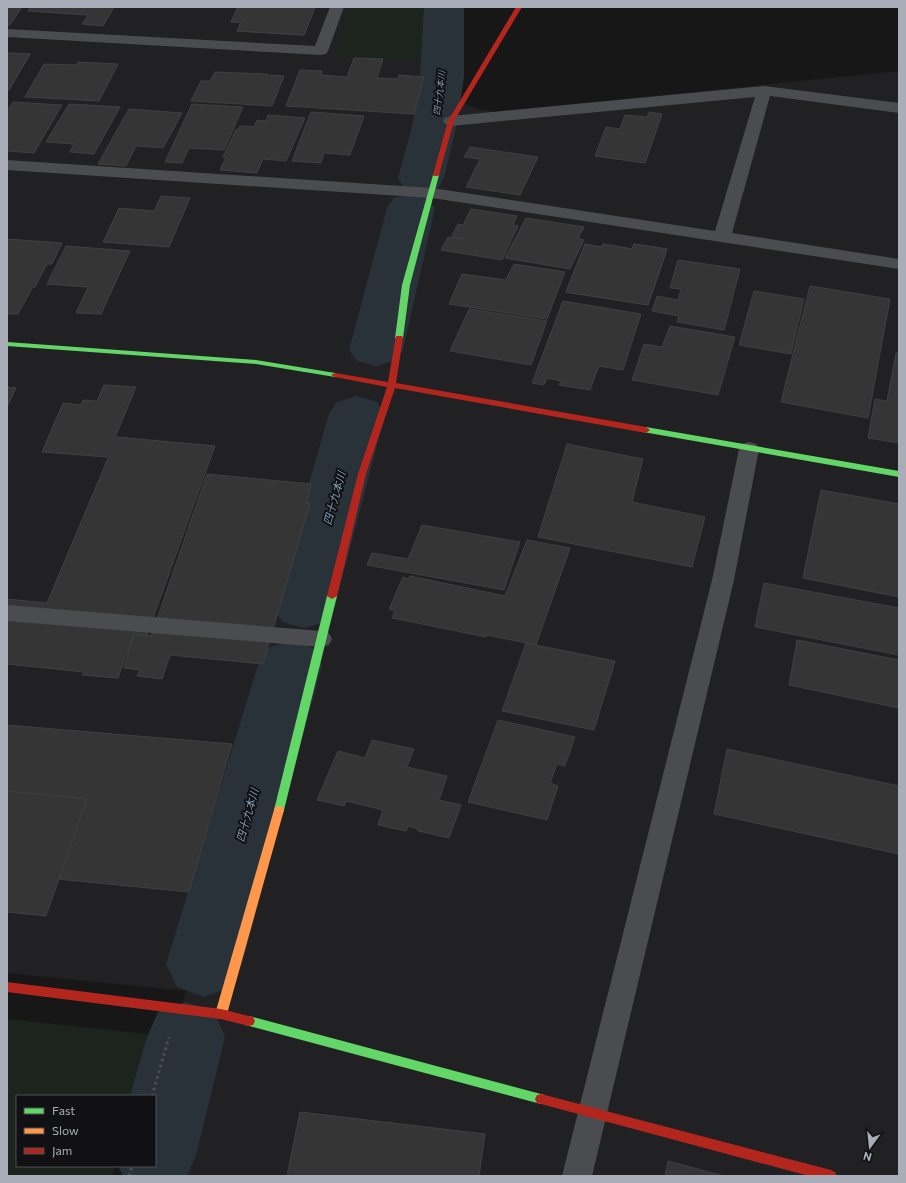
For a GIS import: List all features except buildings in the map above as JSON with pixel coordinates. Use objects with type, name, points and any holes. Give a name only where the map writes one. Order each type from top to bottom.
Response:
[{"type":"street","points":[[7,33],[321,51],[337,7]]},
{"type":"street","points":[[221,1014],[274,831],[362,474],[392,384],[406,285],[451,121],[519,7]]},
{"type":"street","points":[[451,121],[764,91],[899,108]]},
{"type":"street","points":[[722,237],[764,91]]},
{"type":"street","points":[[7,165],[432,193],[899,264]]},
{"type":"street","points":[[7,344],[256,362],[392,384],[749,449],[899,474]]},
{"type":"street","points":[[577,1176],[723,580],[749,449]]},
{"type":"street","points":[[7,613],[321,639]]},
{"type":"street","points":[[7,987],[177,1007],[221,1014],[831,1176]]},
{"type":"path","points":[[152,1095],[177,1007]]},
{"type":"shaded area","points":[[7,7],[436,7],[432,92],[479,109],[494,112],[899,71],[899,1176],[130,1176],[133,1167],[156,1167],[156,1095],[154,1095],[186,991],[7,973]]},
{"type":"shaded area","points":[[351,7],[436,7],[433,63],[334,57]]},
{"type":"shaded area","points":[[7,1019],[156,1035],[137,1095],[16,1095],[16,1167],[115,1167],[112,1176],[7,1176]]},
{"type":"waterway","name":"四十九本川","points":[[421,178],[435,123],[442,77],[444,7]]},
{"type":"waterway","name":"四十九本川","points":[[376,350],[411,208]]},
{"type":"waterway","name":"四十九本川","points":[[304,606],[357,414]]},
{"type":"waterway","name":"四十九本川","points":[[204,964],[290,665]]},
{"type":"waterway","name":"四十九本川","points":[[156,1151],[186,1037]]},
{"type":"traffic: fast","points":[[399,338],[406,285],[436,175]]},
{"type":"traffic: fast","points":[[7,344],[256,362],[335,375]]},
{"type":"traffic: fast","points":[[646,430],[899,474]]},
{"type":"traffic: fast","points":[[279,810],[332,596]]},
{"type":"traffic: fast","points":[[249,1021],[541,1099]]},
{"type":"traffic: slow","points":[[221,1014],[279,810]]},
{"type":"traffic: jam","points":[[436,175],[451,121],[519,7]]},
{"type":"traffic: jam","points":[[332,596],[362,474],[392,384],[399,338]]},
{"type":"traffic: jam","points":[[335,375],[646,430]]},
{"type":"traffic: jam","points":[[7,987],[221,1014],[249,1021]]},
{"type":"traffic: jam","points":[[541,1099],[831,1176]]}]
